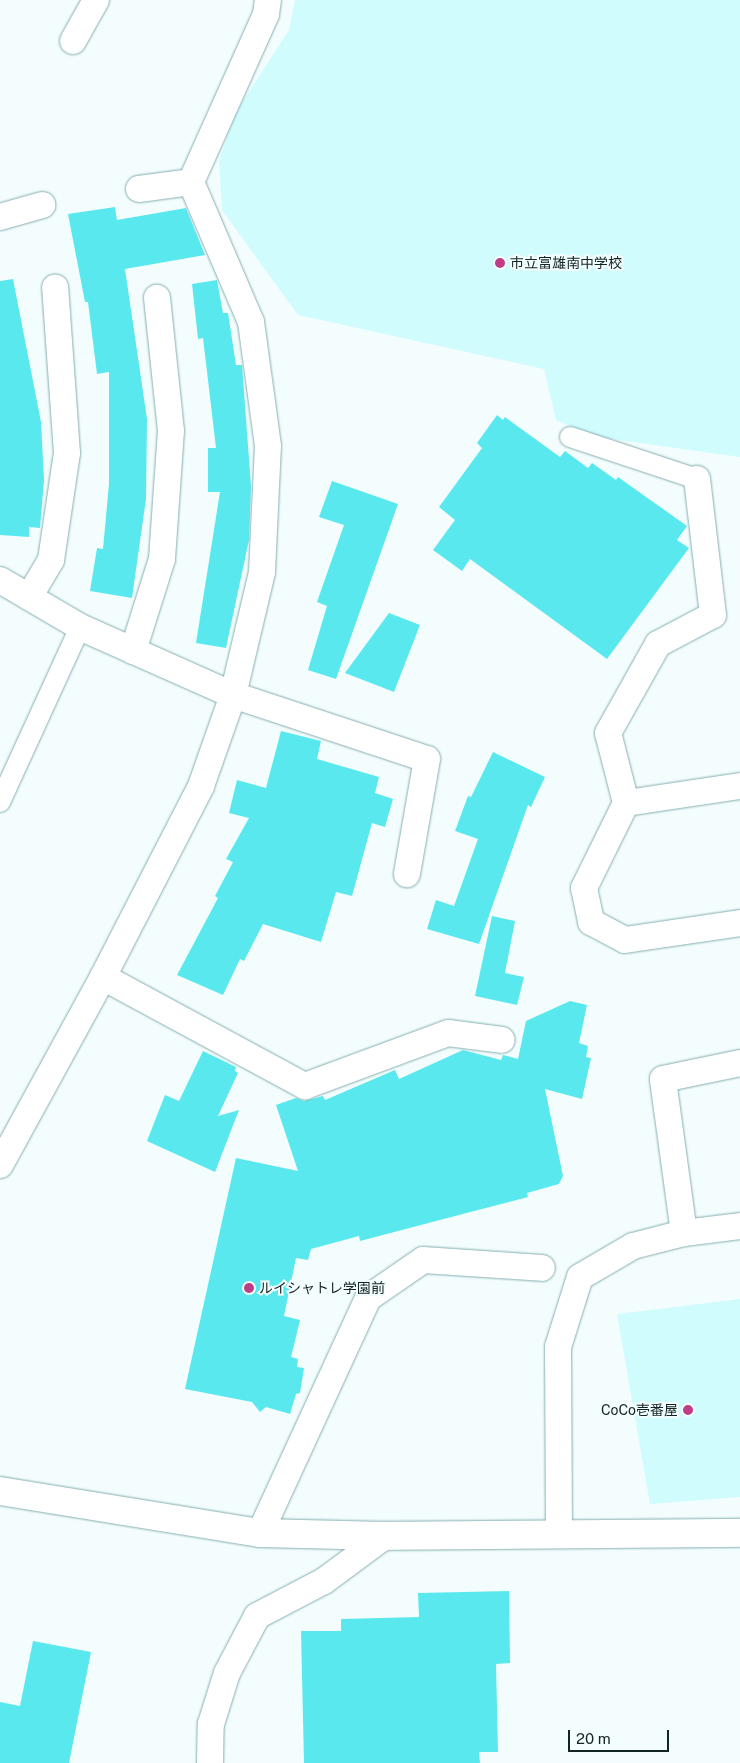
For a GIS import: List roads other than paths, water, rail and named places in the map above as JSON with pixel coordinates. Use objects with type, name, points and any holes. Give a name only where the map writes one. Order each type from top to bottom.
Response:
[{"type":"street","points":[[72,41],[96,0]]},
{"type":"street","points":[[0,1163],[103,977],[201,786],[233,695],[262,572],[268,446],[251,322],[191,182],[266,14],[268,0]]},
{"type":"street","points":[[139,190],[191,182]]},
{"type":"street","points":[[0,217],[42,205]]},
{"type":"street","points":[[29,597],[51,560],[67,453],[55,287]]},
{"type":"street","points":[[133,651],[162,559],[171,431],[157,298]]},
{"type":"street","points":[[570,437],[697,479],[713,615],[658,644],[608,733],[626,803],[584,888],[591,922],[625,940],[740,923]]},
{"type":"street","points":[[0,580],[80,627],[233,695],[427,759],[407,874]]},
{"type":"street","points":[[0,802],[80,627]]},
{"type":"street","points":[[626,803],[740,786]]},
{"type":"street","points":[[103,977],[305,1086],[448,1032],[502,1040]]},
{"type":"street","points":[[684,1233],[663,1079],[740,1063]]},
{"type":"street","points":[[559,1535],[558,1347],[580,1277],[633,1246],[684,1233],[740,1226]]},
{"type":"street","points":[[260,1534],[368,1298],[423,1260],[542,1268]]},
{"type":"street","points":[[0,1491],[260,1534],[385,1536],[740,1533]]},
{"type":"street","points":[[210,1763],[211,1724],[227,1672],[257,1616],[324,1581],[385,1536]]},
{"type":"place","name":"市立富雄南中学校","points":[[500,263]]},
{"type":"place","name":"ルイシャトレ学園前","points":[[249,1288]]},
{"type":"place","name":"CoCo壱番屋","points":[[688,1410]]}]
